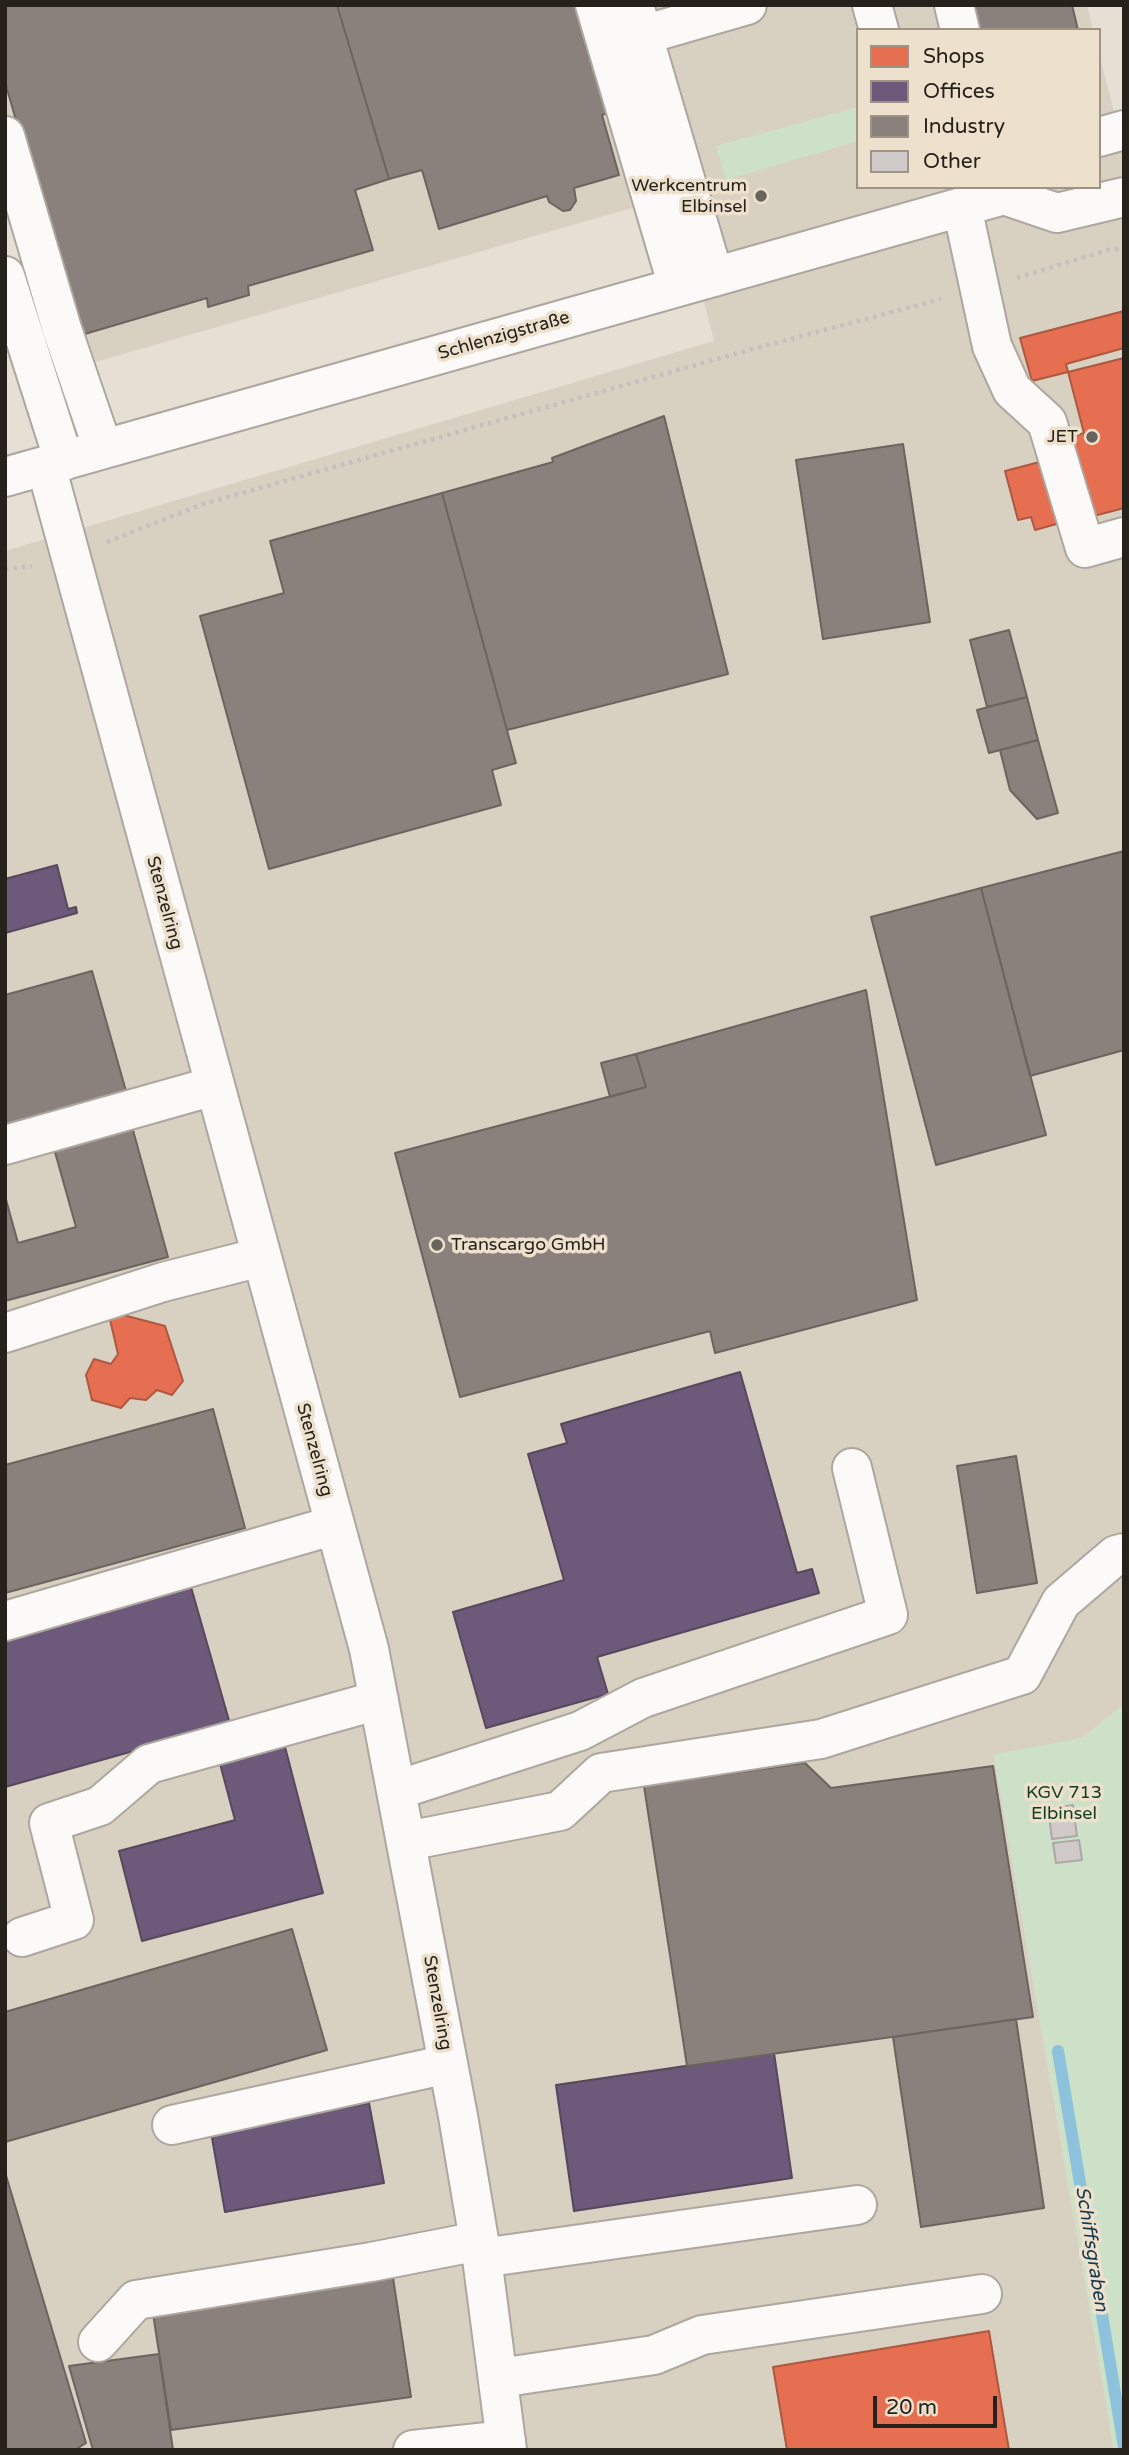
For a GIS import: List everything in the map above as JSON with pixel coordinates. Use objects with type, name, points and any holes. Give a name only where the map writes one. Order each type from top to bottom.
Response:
[{"type":"street","points":[[595,5],[678,287]]},
{"type":"street","points":[[714,277],[638,20],[747,5]]},
{"type":"street","points":[[872,5],[878,28]]},
{"type":"street","points":[[954,5],[960,28]]},
{"type":"street","points":[[1101,136],[1124,130]]},
{"type":"street","points":[[5,136],[62,329],[103,449]]},
{"type":"street","name":"Schlenzigstraße","points":[[5,477],[714,277],[939,203],[1006,190],[1057,213],[1124,197]]},
{"type":"street","points":[[939,203],[979,289],[992,346],[1012,390],[1046,422],[1085,548],[1124,537]]},
{"type":"street","name":"Stenzelring","points":[[5,276],[214,1087],[369,1649],[407,1841],[481,2249],[507,2445]]},
{"type":"street","points":[[5,1145],[214,1087]]},
{"type":"street","points":[[5,1333],[163,1282],[261,1258]]},
{"type":"street","points":[[397,1790],[580,1731],[643,1698],[888,1615],[852,1468]]},
{"type":"street","points":[[5,1620],[335,1525]]},
{"type":"street","points":[[407,1841],[560,1811],[601,1773],[821,1739],[1022,1675],[1061,1602],[1116,1555],[1124,1553]]},
{"type":"street","points":[[22,1937],[74,1920],[49,1823],[100,1806],[149,1765],[379,1700]]},
{"type":"street","points":[[172,2125],[448,2064]]},
{"type":"street","points":[[98,2342],[136,2300],[371,2262],[857,2205]]},
{"type":"street","points":[[499,2378],[654,2355],[702,2335],[982,2294]]},
{"type":"street","points":[[413,2450],[507,2445]]},
{"type":"path","points":[[109,541],[203,504],[239,493],[738,353],[979,289],[1108,250],[1124,249]]},
{"type":"shaded area","points":[[5,5],[1087,5],[1093,28],[856,28],[856,189],[1101,189],[1101,62],[1124,150],[1124,1704],[1082,1738],[994,1755],[1114,2450],[5,2450],[5,551],[714,341],[677,195],[57,373],[5,202]]},
{"type":"green space","points":[[856,108],[856,142],[726,180],[716,146]]},
{"type":"green space","name":"KGV 713 Elbinsel","points":[[1124,1704],[1124,2450],[1114,2450],[994,1754],[1082,1738]]},
{"type":"building: Shops","points":[[1124,311],[1124,358],[1032,381],[1020,338]]},
{"type":"building: Shops","points":[[1124,348],[1124,508],[1086,518],[1065,438],[1084,433],[1066,364]]},
{"type":"building: Shops","points":[[1051,459],[1067,521],[1035,530],[1031,517],[1018,520],[1005,471]]},
{"type":"building: Shops","points":[[108,1311],[165,1326],[183,1381],[172,1395],[157,1390],[146,1400],[130,1398],[121,1408],[92,1400],[86,1375],[94,1359],[111,1364],[118,1354]]},
{"type":"building: Shops","points":[[989,2331],[1009,2450],[787,2450],[773,2367]]},
{"type":"building: Offices","points":[[57,865],[68,909],[76,907],[77,913],[5,933],[5,879]]},
{"type":"building: Offices","points":[[740,1372],[797,1573],[812,1569],[819,1593],[597,1657],[608,1694],[486,1728],[453,1612],[564,1580],[528,1454],[567,1443],[561,1424]]},
{"type":"building: Offices","points":[[191,1587],[230,1724],[5,1787],[5,1640]]},
{"type":"building: Offices","points":[[284,1743],[323,1893],[142,1941],[119,1851],[235,1820],[219,1760]]},
{"type":"building: Offices","points":[[774,2053],[792,2178],[574,2211],[556,2085]]},
{"type":"building: Offices","points":[[369,2103],[384,2183],[225,2212],[211,2132]]},
{"type":"building: Industry","points":[[5,5],[337,5],[389,179],[355,190],[373,250],[248,286],[249,295],[208,307],[207,298],[78,336],[5,82]]},
{"type":"building: Industry","points":[[337,5],[578,5],[610,112],[602,115],[619,175],[574,188],[576,201],[570,210],[563,211],[549,202],[547,196],[439,229],[422,170],[389,179]]},
{"type":"building: Industry","points":[[971,5],[1072,5],[1078,28],[977,28]]},
{"type":"building: Industry","points":[[664,416],[728,674],[507,730],[442,493],[553,462],[552,458]]},
{"type":"building: Industry","points":[[903,444],[930,622],[823,639],[796,460]]},
{"type":"building: Industry","points":[[442,493],[516,763],[492,770],[501,805],[269,869],[200,616],[284,593],[270,541]]},
{"type":"building: Industry","points":[[1009,630],[1027,697],[987,707],[970,640]]},
{"type":"building: Industry","points":[[1027,697],[1038,740],[989,753],[977,710]]},
{"type":"building: Industry","points":[[1038,740],[1058,813],[1037,819],[1010,790],[1000,750]]},
{"type":"building: Industry","points":[[1124,851],[1124,1050],[1030,1076],[981,888]]},
{"type":"building: Industry","points":[[981,888],[1046,1135],[936,1165],[871,917]]},
{"type":"building: Industry","points":[[92,971],[126,1091],[5,1125],[5,995]]},
{"type":"building: Industry","points":[[866,990],[917,1300],[715,1353],[710,1331],[460,1397],[395,1153],[646,1087],[636,1054]]},
{"type":"building: Industry","points":[[636,1054],[646,1087],[610,1097],[601,1063]]},
{"type":"building: Industry","points":[[131,1123],[168,1257],[5,1301],[5,1196],[18,1243],[76,1227],[53,1145]]},
{"type":"building: Industry","points":[[213,1409],[245,1528],[5,1593],[5,1465]]},
{"type":"building: Industry","points":[[1016,1456],[1037,1583],[977,1593],[957,1466]]},
{"type":"building: Industry","points":[[805,1763],[831,1788],[993,1766],[1033,2017],[687,2066],[644,1786]]},
{"type":"building: Industry","points":[[292,1929],[327,2050],[5,2142],[5,2012]]},
{"type":"building: Industry","points":[[1016,2019],[1044,2208],[921,2227],[893,2037]]},
{"type":"building: Industry","points":[[5,2172],[86,2443],[75,2450],[5,2450]]},
{"type":"building: Industry","points":[[392,2271],[411,2397],[171,2430],[152,2307]]},
{"type":"building: Industry","points":[[159,2354],[173,2450],[93,2450],[69,2366]]},
{"type":"building: Other","points":[[1073,1805],[1077,1836],[1052,1839],[1048,1809]]},
{"type":"building: Other","points":[[1079,1840],[1082,1860],[1056,1863],[1053,1843]]},
{"type":"waterway","name":"Schiffsgraben","points":[[1058,2051],[1124,2447]]},
{"type":"place","name":"Werkcentrum Elbinsel","points":[[761,196]]},
{"type":"place","name":"JET","points":[[1092,437]]},
{"type":"place","name":"Transcargo GmbH","points":[[437,1245]]}]
